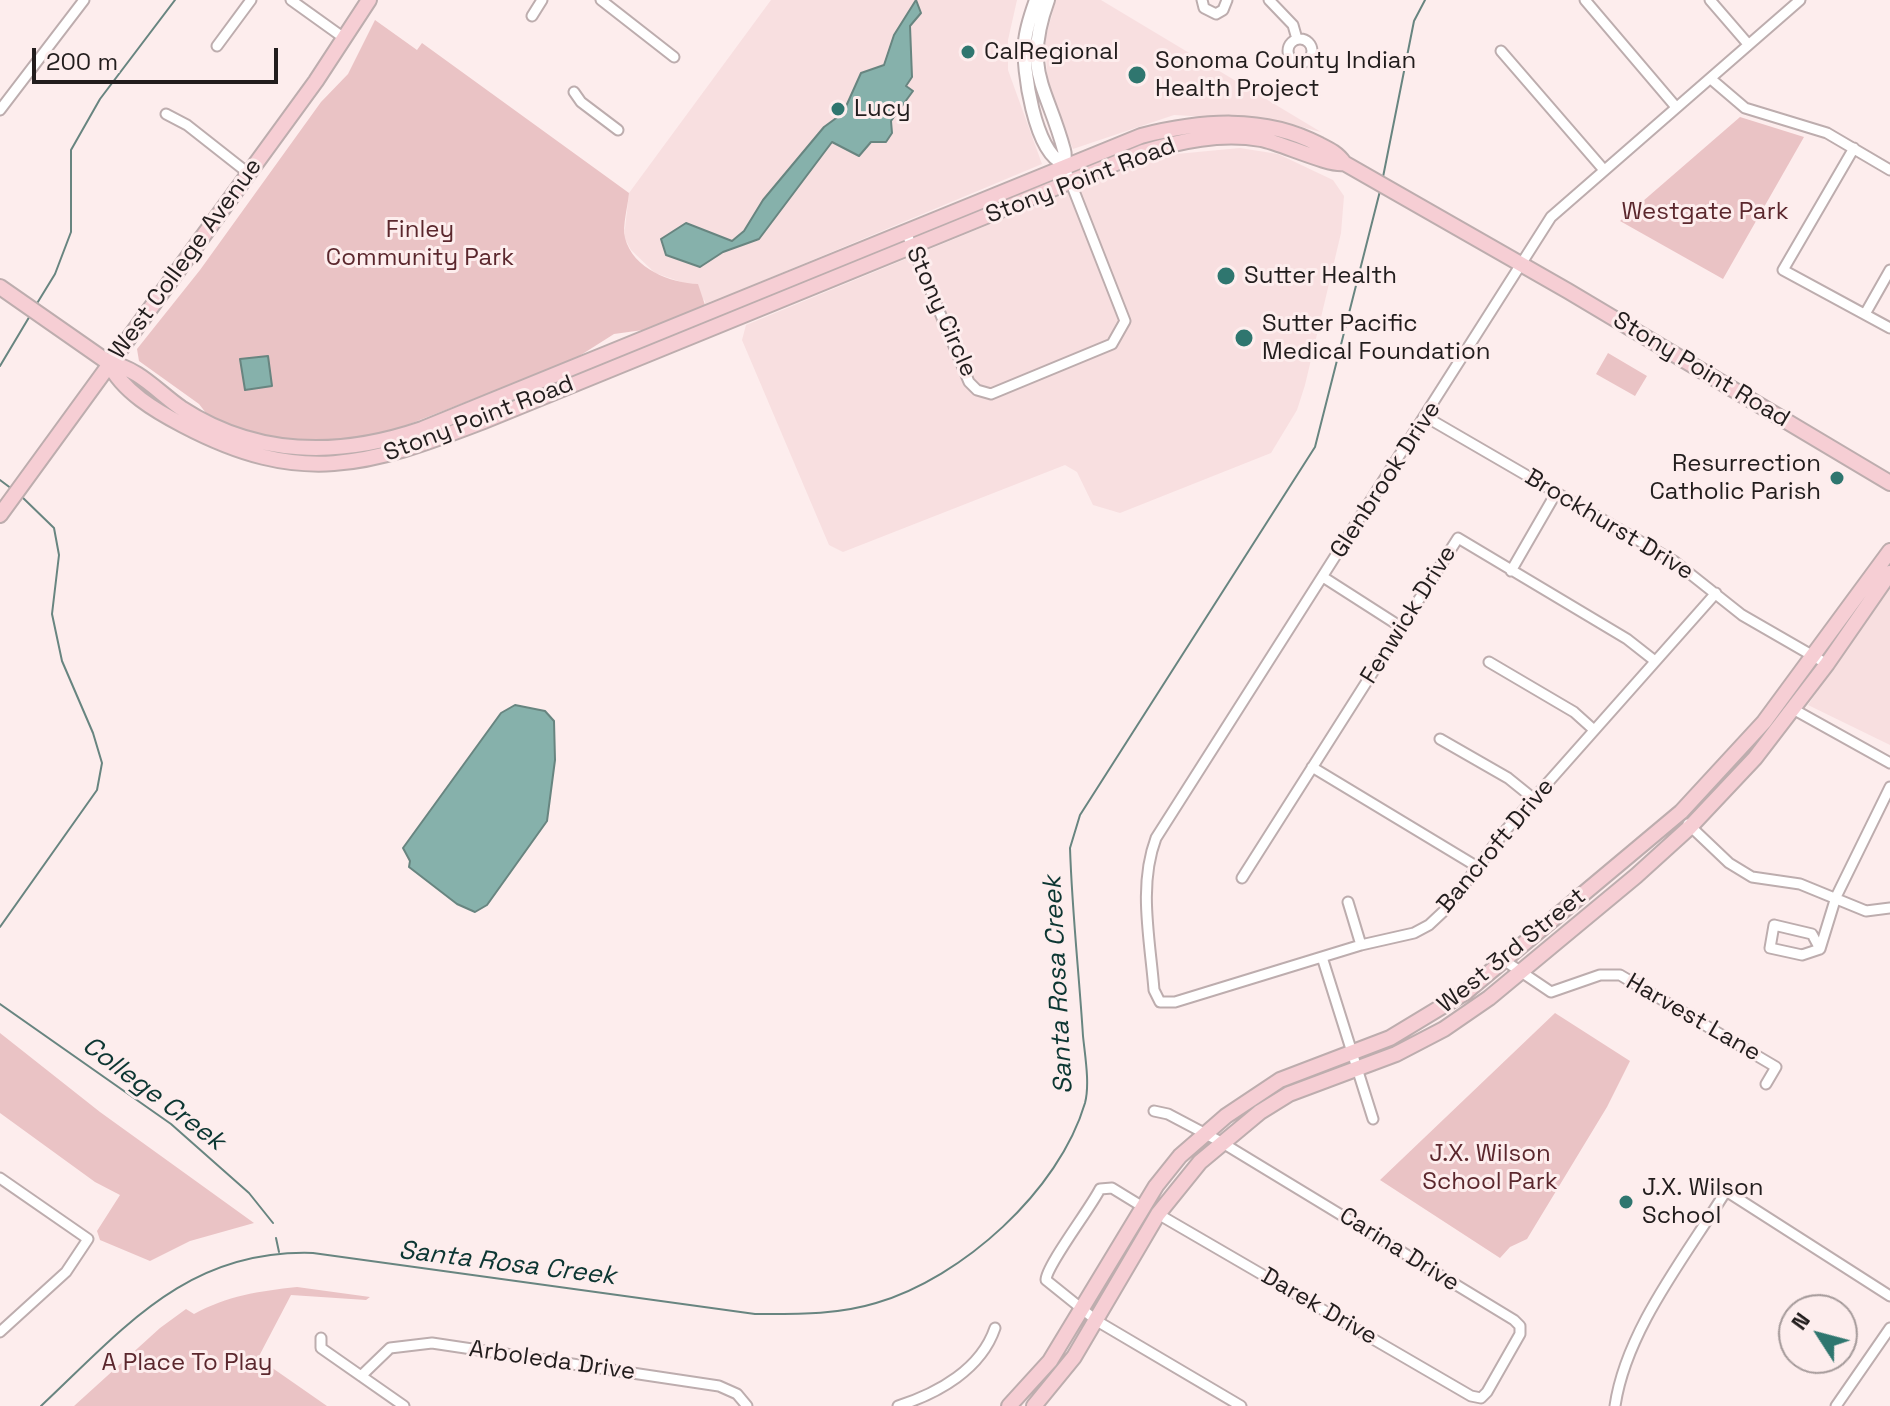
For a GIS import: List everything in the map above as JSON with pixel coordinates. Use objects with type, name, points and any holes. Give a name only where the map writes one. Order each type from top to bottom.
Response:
[{"type":"main road","name":"West College Avenue","points":[[4,510],[369,0]]},
{"type":"main road","name":"Stony Point Road","points":[[109,363],[117,380],[169,418],[235,449],[277,460],[326,465],[373,460],[484,421],[909,239],[1064,165],[1141,136],[1223,122],[1292,132],[1340,156],[1344,163],[1890,483]]},
{"type":"main road","name":"Stony Point Road","points":[[109,363],[126,366],[200,420],[230,434],[260,442],[331,450],[384,442],[1143,152],[1201,138],[1260,139],[1335,165],[1344,163]]},
{"type":"main road","points":[[0,287],[109,363]]},
{"type":"main road","points":[[198,433],[209,432],[252,447],[260,442]]},
{"type":"main road","name":"West 3rd Street","points":[[1034,1406],[1058,1380],[1097,1321],[1158,1214],[1184,1179],[1221,1142],[1289,1094],[1429,1039],[1520,973],[1690,827],[1755,758],[1793,709],[1850,601],[1890,551]]},
{"type":"main road","name":"West 3rd Street","points":[[1009,1406],[1050,1361],[1164,1174],[1204,1133],[1280,1080],[1390,1038],[1428,1018],[1505,961],[1681,812],[1821,660],[1890,573]]},
{"type":"street","points":[[217,46],[251,0]]},
{"type":"street","points":[[291,0],[344,38]]},
{"type":"street","points":[[532,16],[542,0]]},
{"type":"street","points":[[601,0],[674,57]]},
{"type":"street","points":[[1036,0],[1026,36],[1025,75],[1050,153],[1064,165]]},
{"type":"street","points":[[1048,0],[1041,21],[1037,61],[1041,90],[1064,149],[1064,165]]},
{"type":"street","points":[[1202,0],[1204,8],[1216,14],[1223,10],[1227,0]]},
{"type":"street","points":[[1269,0],[1293,25],[1297,39]]},
{"type":"street","points":[[1585,0],[1676,107]]},
{"type":"street","points":[[1710,0],[1748,44]]},
{"type":"street","name":"Glenbrook Drive","points":[[1160,1002],[1154,990],[1146,897],[1147,866],[1156,838],[1426,417],[1519,264],[1551,217],[1800,0]]},
{"type":"street","points":[[0,110],[80,1]]},
{"type":"street","points":[[1501,51],[1604,170]]},
{"type":"street","points":[[1711,79],[1745,108],[1764,117],[1808,126],[1890,170]]},
{"type":"street","points":[[574,92],[581,102],[618,130]]},
{"type":"street","points":[[166,114],[187,125],[248,173]]},
{"type":"street","points":[[1854,148],[1783,270],[1890,328]]},
{"type":"street","name":"Stony Circle","points":[[909,239],[969,382],[977,390],[991,394],[1112,344],[1125,321],[1064,165]]},
{"type":"street","points":[[1865,314],[1890,270]]},
{"type":"street","name":"Brockhurst Drive","points":[[1426,417],[1674,561],[1754,623],[1821,660]]},
{"type":"street","points":[[1511,571],[1556,493]]},
{"type":"street","name":"Fenwick Drive","points":[[1242,878],[1458,538],[1627,639],[1655,661]]},
{"type":"street","points":[[1323,577],[1401,627]]},
{"type":"street","name":"Bancroft Drive","points":[[1160,1002],[1175,1002],[1361,945],[1414,933],[1429,925],[1445,910],[1476,866],[1716,593]]},
{"type":"street","points":[[1489,662],[1574,712],[1594,730]]},
{"type":"street","points":[[1793,709],[1890,763]]},
{"type":"street","points":[[1440,739],[1508,778],[1534,799]]},
{"type":"street","points":[[1312,767],[1476,866]]},
{"type":"street","points":[[1820,949],[1836,897],[1890,787]]},
{"type":"street","points":[[1681,812],[1690,827],[1729,863],[1752,877],[1800,884],[1866,911],[1890,908]]},
{"type":"street","points":[[1348,902],[1361,945]]},
{"type":"street","points":[[1774,925],[1812,934],[1820,949],[1802,955],[1770,948],[1774,925]]},
{"type":"street","points":[[1322,957],[1373,1119]]},
{"type":"street","name":"Harvest Lane","points":[[1505,961],[1551,992],[1600,975],[1620,975],[1776,1067],[1766,1084]]},
{"type":"street","name":"Carina Drive","points":[[1154,1111],[1168,1114],[1221,1142],[1514,1320],[1520,1326],[1520,1334],[1481,1398]]},
{"type":"street","points":[[0,1178],[88,1239],[81,1254],[23,1314],[0,1332]]},
{"type":"street","points":[[1143,1207],[1112,1188],[1100,1189],[1049,1268],[1046,1280],[1083,1306],[1097,1321],[1241,1406]]},
{"type":"street","points":[[1615,1406],[1619,1377],[1636,1337],[1726,1191],[1890,1296]]},
{"type":"street","name":"Darek Drive","points":[[1158,1214],[1471,1396],[1481,1398]]},
{"type":"street","points":[[898,1406],[922,1398],[957,1377],[988,1350],[995,1328]]},
{"type":"street","points":[[1836,1406],[1890,1328]]},
{"type":"street","points":[[321,1338],[321,1348],[404,1406]]},
{"type":"street","name":"Arboleda Drive","points":[[361,1376],[390,1348],[432,1343],[719,1386],[737,1394],[747,1406]]},
{"type":"shaded area","points":[[771,0],[1017,0],[1008,40],[1008,70],[1042,164],[705,305],[705,301],[684,283],[655,273],[631,250],[624,237],[629,193]]},
{"type":"shaded area","name":"Sonoma County Indian Health Project","points":[[1056,0],[1101,0],[1321,132],[1279,121],[1174,115],[1073,149],[1048,90],[1045,40]]},
{"type":"shaded area","points":[[1240,148],[1278,154],[1333,180],[1344,196],[1341,233],[1305,385],[1297,410],[1271,453],[1120,513],[1093,505],[1077,472],[1065,465],[843,552],[829,545],[742,340],[746,325],[1155,156]]},
{"type":"shaded area","points":[[1890,583],[1890,745],[1808,705]]},
{"type":"green space","name":"Finley Community Park","points":[[375,20],[417,50],[422,43],[629,193],[624,228],[629,249],[654,272],[676,281],[698,284],[705,305],[643,330],[614,334],[573,360],[379,436],[308,443],[250,433],[209,417],[199,404],[139,361],[137,349],[200,270],[321,102],[348,74]]},
{"type":"green space","name":"Westgate Park","points":[[1740,117],[1804,137],[1723,279],[1620,221]]},
{"type":"green space","points":[[1608,353],[1647,376],[1635,396],[1596,374]]},
{"type":"green space","name":"J.X. Wilson School Park","points":[[1555,1013],[1630,1061],[1607,1107],[1527,1239],[1510,1247],[1500,1258],[1380,1180]]},
{"type":"green space","points":[[0,1033],[100,1112],[254,1223],[190,1241],[150,1261],[100,1240],[97,1231],[120,1195],[95,1182],[0,1113]]},
{"type":"green space","name":"A Place To Play","points":[[297,1287],[370,1297],[366,1300],[291,1295],[258,1358],[327,1406],[74,1406],[160,1328],[186,1309],[194,1314],[244,1295]]},
{"type":"water","points":[[916,0],[921,13],[910,26],[912,77],[906,86],[913,91],[891,121],[892,133],[886,142],[871,142],[859,156],[832,142],[759,239],[723,252],[700,267],[666,255],[661,239],[686,223],[732,241],[744,231],[763,200],[824,127],[843,113],[861,73],[884,65],[894,35]]},
{"type":"water","points":[[268,356],[272,386],[245,390],[240,359]]},
{"type":"water","points":[[515,705],[545,711],[554,721],[555,760],[547,821],[487,905],[475,912],[457,904],[409,867],[410,861],[403,848],[501,713]]},
{"type":"waterway","name":"College Creek","points":[[36,305],[55,274],[71,232],[71,150],[100,99],[175,0]]},
{"type":"waterway","name":"Santa Rosa Creek","points":[[1383,177],[1414,21],[1425,0]]},
{"type":"waterway","name":"Santa Rosa Creek","points":[[41,1406],[101,1348],[162,1298],[194,1279],[230,1264],[269,1255],[313,1253],[755,1314],[801,1314],[861,1307],[909,1291],[941,1274],[1003,1227],[1053,1168],[1072,1136],[1085,1103],[1087,1070],[1070,848],[1080,815],[1315,447],[1380,191]]},
{"type":"waterway","name":"College Creek","points":[[0,366],[31,314]]},
{"type":"waterway","name":"College Creek","points":[[0,480],[12,489]]},
{"type":"waterway","name":"College Creek","points":[[0,927],[97,790],[102,763],[93,733],[62,661],[52,614],[59,555],[54,528],[20,495]]},
{"type":"waterway","name":"College Creek","points":[[0,1004],[171,1124],[249,1193],[273,1223]]},
{"type":"waterway","name":"College Creek","points":[[276,1238],[279,1252]]},
{"type":"place","name":"CalRegional","points":[[968,52]]},
{"type":"place","name":"Sonoma County Indian Health Project","points":[[1137,75]]},
{"type":"place","name":"Lucy","points":[[838,109]]},
{"type":"place","name":"Sutter Health","points":[[1226,276]]},
{"type":"place","name":"Sutter Pacific Medical Foundation","points":[[1244,338]]},
{"type":"place","name":"Resurrection Catholic Parish","points":[[1837,478]]},
{"type":"place","name":"J.X. Wilson School","points":[[1626,1202]]}]
